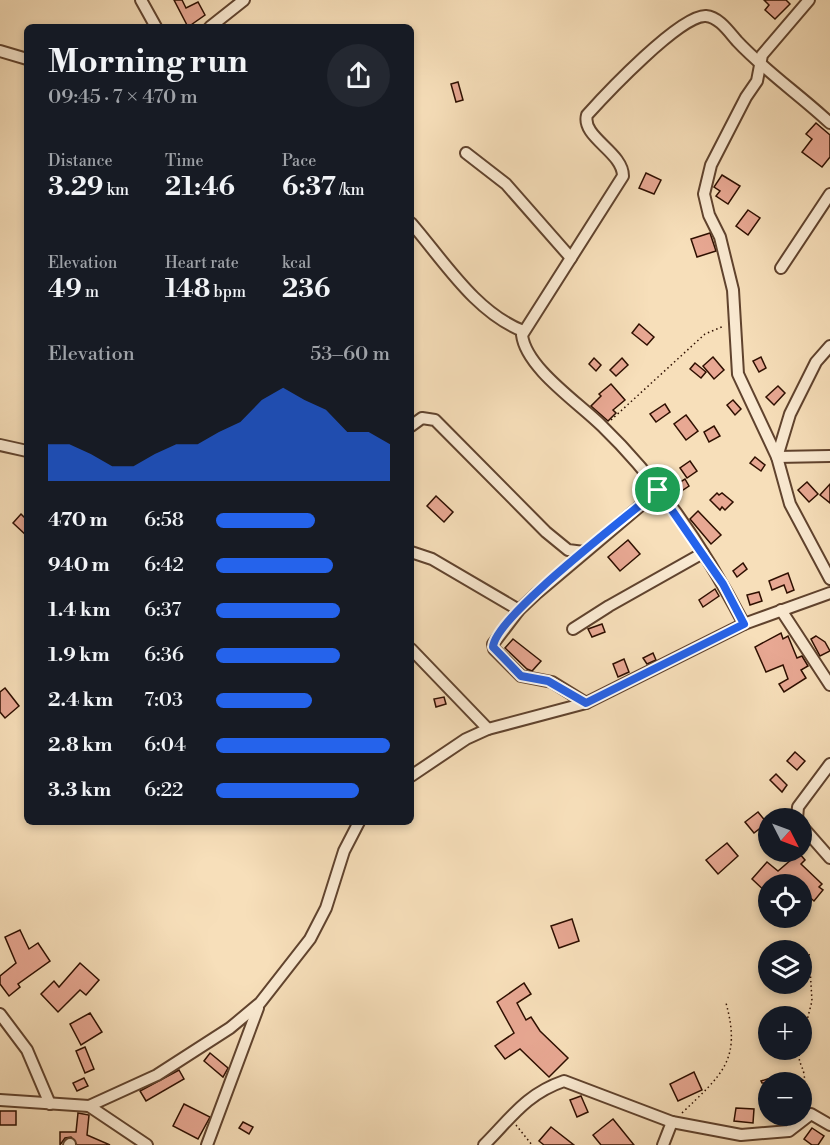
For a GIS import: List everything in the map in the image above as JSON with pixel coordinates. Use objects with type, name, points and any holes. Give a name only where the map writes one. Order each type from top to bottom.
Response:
[{"type":"street","points":[[141,0],[154,24]]},
{"type":"street","points":[[214,24],[244,0]]},
{"type":"street","points":[[809,0],[765,52],[759,64],[757,81],[746,97],[711,165],[704,194],[731,281],[736,321],[738,374],[777,457],[789,504],[830,579]]},
{"type":"street","points":[[744,624],[703,554],[658,490],[603,427],[528,354],[522,337],[523,331],[623,176],[620,162],[589,129],[586,117],[634,65],[679,29],[701,16],[712,17],[719,21],[759,64],[796,91],[830,123]]},
{"type":"street","points":[[0,51],[24,58]]},
{"type":"street","points":[[466,153],[506,184],[571,258]]},
{"type":"street","points":[[781,268],[830,194]]},
{"type":"street","points":[[414,226],[487,311],[505,324],[523,331]]},
{"type":"street","points":[[777,457],[790,414],[816,362],[830,346]]},
{"type":"street","points":[[414,424],[422,418],[435,420],[564,548],[584,552]]},
{"type":"street","points":[[0,445],[24,451]]},
{"type":"street","points":[[777,457],[830,456]]},
{"type":"street","points":[[586,703],[548,681],[521,676],[493,647],[494,642],[519,610],[658,490]]},
{"type":"street","points":[[414,553],[432,559],[519,610]]},
{"type":"street","points":[[573,629],[609,606],[703,554]]},
{"type":"street","points":[[414,774],[466,739],[488,729],[586,703],[744,624],[830,593]]},
{"type":"street","points":[[781,610],[830,685]]},
{"type":"street","points":[[414,652],[488,729]]},
{"type":"street","points":[[798,808],[830,764]]},
{"type":"street","points":[[0,1101],[89,1106],[157,1075],[215,1039],[260,1003],[319,925],[344,851],[357,825]]},
{"type":"street","points":[[812,838],[830,858]]},
{"type":"street","points":[[207,1145],[260,1003]]},
{"type":"street","points":[[0,1014],[27,1050],[50,1104]]},
{"type":"street","points":[[483,1145],[534,1094],[564,1081],[672,1122],[741,1135],[789,1131],[795,1126]]},
{"type":"street","points":[[89,1106],[147,1145]]},
{"type":"street","points":[[812,1115],[830,1125]]},
{"type":"street","points":[[663,1145],[672,1122]]},
{"type":"path","points":[[603,427],[705,334],[736,321]]},
{"type":"path","points":[[672,1122],[709,1087],[721,1072],[730,1055],[733,1029],[726,1003]]},
{"type":"path","points":[[509,1118],[532,1145]]},
{"type":"building","points":[[174,0],[182,0],[186,8],[198,2],[205,15],[192,24],[186,24]]},
{"type":"building","points":[[764,0],[786,0],[790,4],[775,19],[765,10],[769,5]]},
{"type":"building","points":[[458,82],[463,100],[456,102],[451,84]]},
{"type":"building","points":[[816,123],[830,135],[830,157],[822,167],[802,152],[812,139],[806,134]]},
{"type":"building","points":[[646,173],[661,180],[654,194],[639,188]]},
{"type":"building","points":[[722,175],[740,186],[728,204],[716,196],[720,191],[714,187]]},
{"type":"building","points":[[748,210],[760,218],[748,235],[736,226]]},
{"type":"building","points":[[710,233],[716,251],[697,257],[691,239]]},
{"type":"building","points":[[639,324],[654,337],[647,345],[632,333]]},
{"type":"building","points":[[713,357],[724,370],[714,379],[703,366]]},
{"type":"building","points":[[761,357],[766,368],[759,372],[753,361]]},
{"type":"building","points":[[594,358],[601,365],[596,371],[589,364]]},
{"type":"building","points":[[622,358],[628,365],[616,376],[610,370]]},
{"type":"building","points":[[695,363],[706,372],[701,378],[690,369]]},
{"type":"building","points":[[611,384],[625,400],[613,410],[616,413],[608,421],[591,406],[601,396],[599,394]]},
{"type":"building","points":[[778,386],[785,393],[774,405],[766,397]]},
{"type":"building","points":[[733,400],[741,409],[735,415],[727,405]]},
{"type":"building","points":[[665,404],[670,412],[656,422],[650,414]]},
{"type":"building","points":[[686,415],[698,431],[686,440],[674,424]]},
{"type":"building","points":[[714,426],[720,436],[709,442],[704,432]]},
{"type":"building","points":[[755,457],[765,465],[761,471],[750,463]]},
{"type":"building","points":[[690,461],[697,471],[687,478],[680,468]]},
{"type":"building","points":[[685,479],[689,486],[674,496],[669,489]]},
{"type":"building","points":[[807,482],[818,494],[809,502],[798,490]]},
{"type":"building","points":[[830,484],[830,503],[820,495]]},
{"type":"building","points":[[717,493],[719,495],[722,493],[733,502],[725,510],[722,507],[720,510],[710,500]]},
{"type":"building","points":[[436,496],[453,512],[444,522],[427,506]]},
{"type":"building","points":[[698,511],[721,535],[711,544],[690,519]]},
{"type":"building","points":[[21,514],[24,517],[24,533],[13,523]]},
{"type":"building","points":[[628,540],[640,554],[620,571],[608,557]]},
{"type":"building","points":[[743,563],[747,569],[737,577],[733,571]]},
{"type":"building","points":[[788,573],[794,590],[787,593],[784,585],[772,590],[769,581]]},
{"type":"building","points":[[715,589],[719,596],[703,607],[699,600]]},
{"type":"building","points":[[759,592],[762,601],[750,605],[747,595]]},
{"type":"building","points":[[602,624],[605,632],[592,637],[588,629]]},
{"type":"building","points":[[781,633],[783,639],[788,636],[797,658],[802,656],[808,666],[801,670],[806,678],[784,692],[779,684],[788,679],[783,665],[766,672],[755,647]]},
{"type":"building","points":[[816,636],[825,642],[830,651],[820,656],[811,639]]},
{"type":"building","points":[[513,639],[541,661],[532,671],[505,648]]},
{"type":"building","points":[[653,653],[656,660],[647,664],[643,658]]},
{"type":"building","points":[[624,659],[629,672],[618,677],[613,664]]},
{"type":"building","points":[[5,688],[19,706],[5,718],[0,712],[0,692]]},
{"type":"building","points":[[444,697],[446,704],[436,707],[434,699]]},
{"type":"building","points":[[795,752],[805,761],[797,770],[787,761]]},
{"type":"building","points":[[776,774],[787,785],[782,792],[770,780]]},
{"type":"building","points":[[758,812],[758,830],[754,833],[745,822]]},
{"type":"building","points":[[727,843],[738,856],[718,874],[706,860]]},
{"type":"building","points":[[767,862],[778,871],[788,862],[803,862],[801,864],[812,874],[758,874],[758,885],[752,879]]},
{"type":"building","points":[[812,874],[822,884],[819,887],[823,890],[814,901],[812,899]]},
{"type":"building","points":[[572,919],[579,941],[559,948],[551,926]]},
{"type":"building","points":[[20,930],[29,949],[38,943],[50,961],[18,984],[20,987],[9,996],[0,984],[0,976],[16,963],[5,937]]},
{"type":"building","points":[[80,963],[99,980],[86,995],[80,990],[58,1012],[41,994],[54,981],[59,987]]},
{"type":"building","points":[[524,983],[531,994],[517,1003],[526,1020],[531,1017],[540,1031],[568,1058],[549,1077],[520,1049],[505,1059],[495,1046],[514,1033],[497,1002]]},
{"type":"building","points":[[90,1013],[102,1032],[81,1045],[70,1024]]},
{"type":"building","points":[[85,1047],[94,1069],[85,1073],[76,1051]]},
{"type":"building","points":[[210,1053],[228,1068],[223,1077],[204,1061]]},
{"type":"building","points":[[179,1070],[184,1079],[146,1101],[140,1091]]},
{"type":"building","points":[[694,1072],[702,1090],[678,1101],[670,1084]]},
{"type":"building","points":[[84,1078],[88,1086],[77,1091],[73,1083]]},
{"type":"building","points":[[581,1096],[588,1112],[577,1117],[570,1100]]},
{"type":"building","points":[[184,1104],[210,1117],[198,1139],[173,1126]]},
{"type":"building","points":[[736,1108],[754,1109],[753,1123],[734,1121]]},
{"type":"building","points":[[0,1111],[16,1111],[16,1125],[0,1125]]},
{"type":"building","points":[[78,1113],[89,1115],[87,1135],[110,1145],[77,1145],[71,1137],[65,1138],[60,1145],[60,1132],[76,1132]]},
{"type":"building","points":[[613,1119],[634,1145],[601,1145],[593,1135]]},
{"type":"building","points":[[243,1122],[253,1127],[249,1134],[239,1128]]},
{"type":"building","points":[[551,1127],[574,1145],[544,1145],[539,1141]]},
{"type":"building","points":[[812,1128],[824,1136],[818,1145],[812,1145],[804,1139]]},
{"type":"route","points":[[658,490],[723,584],[744,624],[586,703],[552,682],[530,680],[518,674],[493,647],[502,631],[536,594],[658,490]]}]
